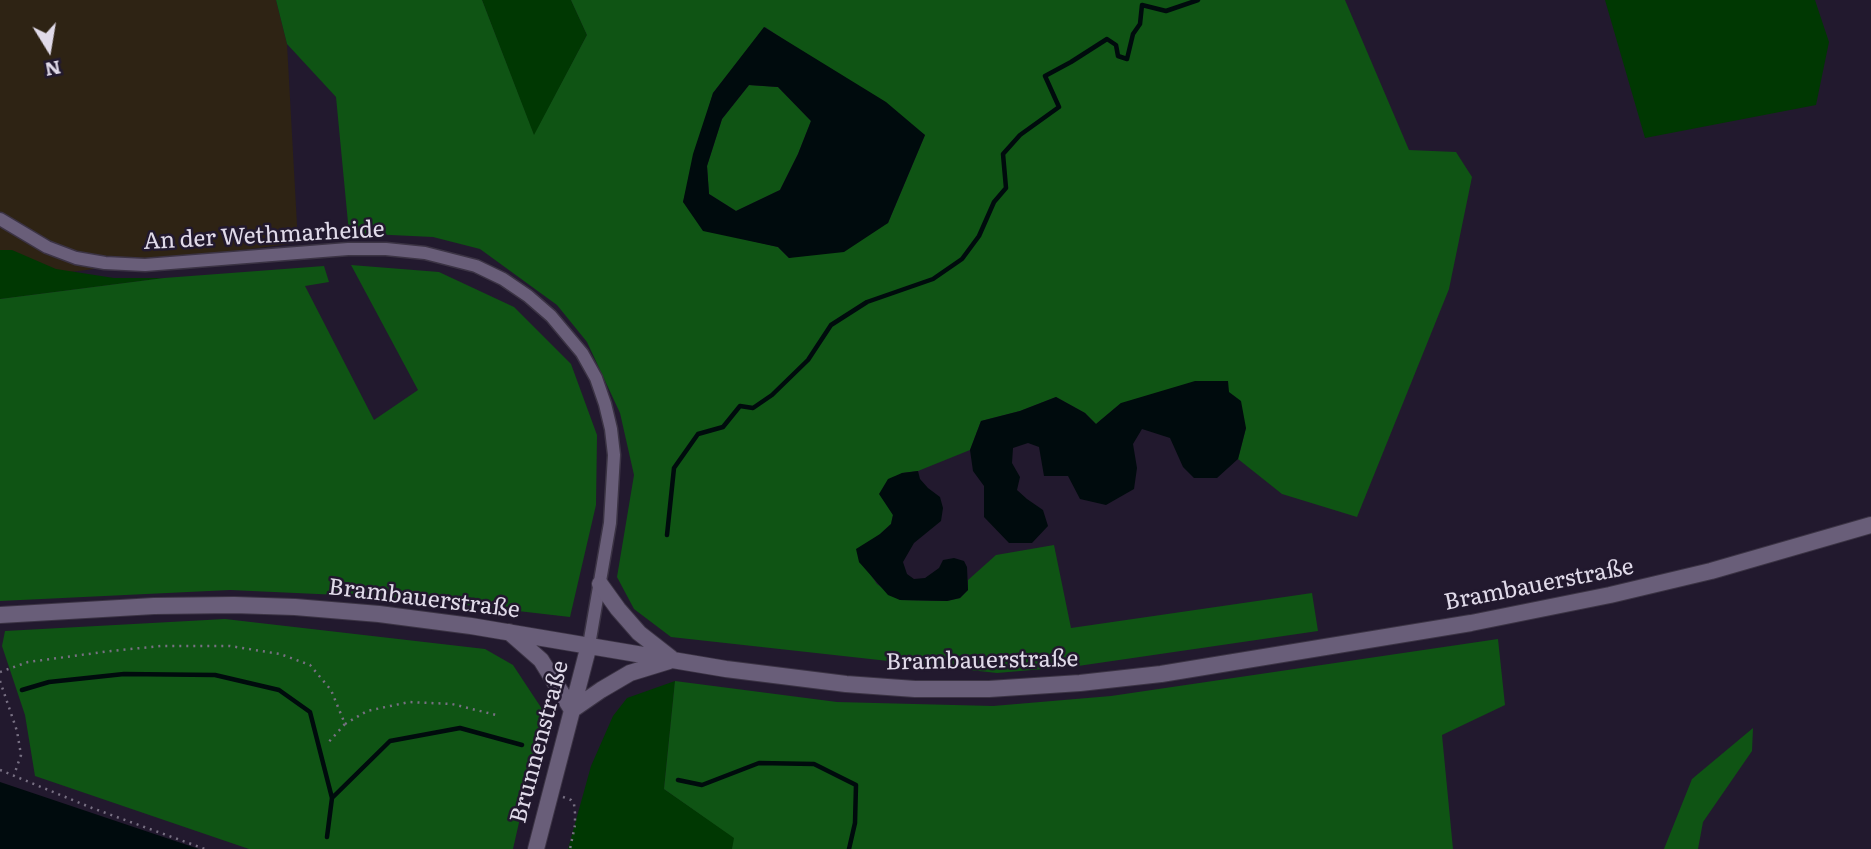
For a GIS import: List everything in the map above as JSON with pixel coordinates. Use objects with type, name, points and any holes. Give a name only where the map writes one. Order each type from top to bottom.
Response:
[{"type":"main road","name":"Brambauerstraße","points":[[0,615],[154,606],[295,607],[379,614],[509,632],[726,669],[836,683],[915,689],[989,689],[1161,674],[1483,620],[1610,595],[1711,571],[1871,525]]},
{"type":"main road","points":[[600,584],[639,633],[673,660]]},
{"type":"main road","points":[[509,632],[541,660],[572,710],[630,673],[673,660]]},
{"type":"main road","name":"Brunnenstraße","points":[[536,849],[589,645]]},
{"type":"street","name":"An der Wethmarheide","points":[[0,220],[47,247],[76,258],[105,263],[145,265],[348,248],[425,253],[475,266],[503,279],[528,296],[567,334],[596,378],[605,404],[614,455],[611,523],[589,645]]},
{"type":"path","points":[[0,672],[28,662],[111,651],[161,646],[230,646],[280,654],[310,665],[331,690],[345,724]]},
{"type":"path","points":[[0,681],[17,731],[21,755],[14,775]]},
{"type":"path","points":[[326,745],[345,724],[368,711],[409,702],[453,704],[500,716]]},
{"type":"path","points":[[0,770],[92,808],[205,849]]},
{"type":"path","points":[[551,793],[571,800],[574,804],[575,825],[570,849]]},
{"type":"shaded area","points":[[0,0],[276,0],[287,44],[298,243],[0,281]]},
{"type":"shaded area","points":[[764,27],[886,102],[925,135],[888,223],[844,252],[789,258],[778,247],[703,231],[683,202],[693,154],[713,93]],"holes":[[[749,85],[778,87],[811,121],[780,190],[736,211],[709,194],[707,166],[722,119]]]},
{"type":"shaded area","points":[[1195,381],[1228,381],[1229,392],[1241,401],[1246,428],[1238,459],[1217,478],[1194,478],[1183,467],[1170,438],[1142,429],[1133,444],[1137,468],[1134,489],[1106,505],[1080,499],[1068,476],[1044,476],[1039,447],[1028,443],[1013,448],[1012,463],[1020,477],[1017,490],[1043,510],[1048,526],[1032,543],[1009,543],[984,517],[984,486],[973,471],[970,450],[981,421],[1020,411],[1056,397],[1085,413],[1096,424],[1121,403]]},
{"type":"shaded area","points":[[918,471],[920,479],[940,497],[943,508],[941,521],[914,543],[903,562],[907,574],[914,579],[925,578],[939,568],[943,560],[954,558],[964,561],[967,567],[968,590],[960,598],[947,601],[900,600],[888,595],[859,562],[856,549],[891,524],[893,515],[879,494],[888,479],[902,473]]},
{"type":"shaded area","points":[[0,782],[199,849],[0,849]]},
{"type":"green space","points":[[276,0],[482,0],[534,135],[587,35],[571,0],[1345,0],[1409,150],[1456,152],[1472,177],[1449,289],[1357,517],[1282,494],[1238,459],[1246,428],[1121,403],[1096,424],[1085,413],[1056,397],[1020,411],[981,421],[970,450],[918,471],[902,473],[880,494],[893,515],[891,524],[859,562],[877,584],[900,600],[947,601],[960,598],[968,590],[968,580],[996,555],[1054,545],[1071,628],[1312,593],[1318,631],[1078,666],[997,673],[671,637],[634,609],[617,577],[634,475],[620,413],[587,342],[557,305],[480,249],[433,237],[349,233],[336,97],[287,44]],"holes":[[[765,27],[925,135],[888,223],[789,258],[778,247],[748,240],[683,202],[713,93]]]},
{"type":"green space","points":[[482,0],[571,0],[587,35],[534,136]]},
{"type":"green space","points":[[1605,0],[1815,0],[1829,42],[1816,105],[1645,138]]},
{"type":"green space","points":[[749,85],[778,87],[811,121],[780,190],[736,211],[709,194],[707,166],[722,119]]},
{"type":"green space","points":[[0,250],[12,250],[56,269],[114,278],[164,278],[0,299]]},
{"type":"green space","points":[[351,265],[439,272],[514,307],[571,364],[597,435],[596,505],[570,617],[405,598],[230,590],[0,601],[0,299],[164,278],[324,266],[329,282],[305,286],[374,420],[418,390]]},
{"type":"green space","points":[[225,619],[485,649],[513,665],[544,712],[513,849],[249,849],[35,776],[25,715],[2,646],[5,631]]},
{"type":"green space","points":[[1498,639],[1505,705],[1442,735],[1453,849],[732,849],[734,838],[664,789],[675,681],[837,702],[993,706],[1111,696]]},
{"type":"green space","points":[[675,681],[664,789],[735,838],[732,849],[568,849],[591,766],[613,716],[627,698]]},
{"type":"green space","points":[[1753,728],[1752,751],[1703,822],[1698,849],[1664,849],[1692,779]]},
{"type":"waterway","points":[[667,535],[674,468],[698,434],[723,427],[740,406],[753,408],[772,395],[808,360],[831,325],[867,302],[933,279],[962,259],[979,236],[994,202],[1006,188],[1003,154],[1020,135],[1059,107],[1045,76],[1107,39],[1116,45],[1118,56],[1127,59],[1133,34],[1140,24],[1142,5],[1166,11],[1198,0]]},
{"type":"waterway","points":[[22,690],[49,682],[124,674],[215,675],[279,690],[310,712],[332,798],[327,837]]},
{"type":"waterway","points":[[332,798],[390,741],[460,728],[522,745]]},
{"type":"waterway","points":[[678,780],[702,785],[759,763],[814,764],[856,785],[855,823],[849,849]]}]
